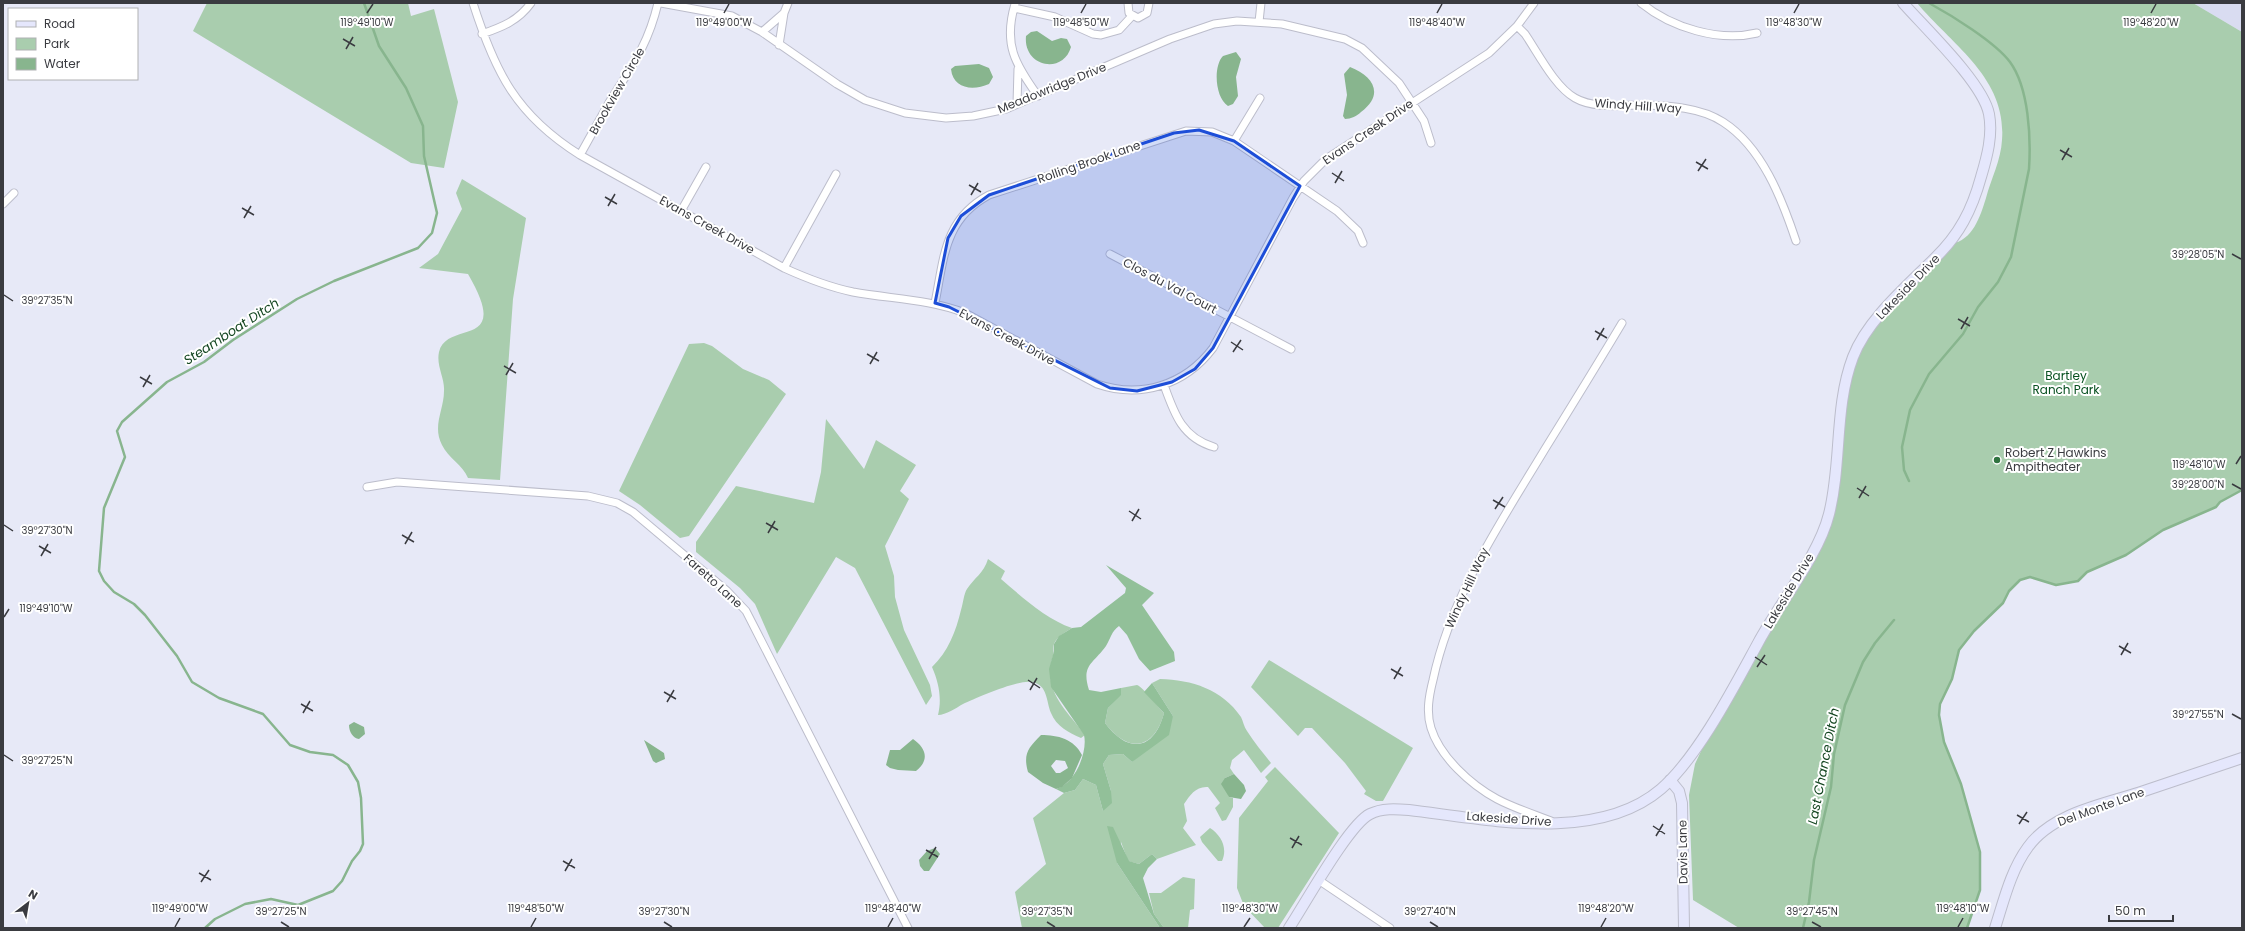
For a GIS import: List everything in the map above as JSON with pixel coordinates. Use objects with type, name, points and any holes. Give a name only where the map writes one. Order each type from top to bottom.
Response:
[{"type":"street","name":"Evans Creek Drive","points":[[472,3],[482,34],[500,74],[523,108],[552,136],[580,155],[784,268],[832,287],[935,303],[964,313],[1097,384],[1123,391],[1144,390],[1164,385],[1184,376],[1205,359],[1213,348],[1300,186],[1326,159],[1415,101]]},
{"type":"street","points":[[482,34],[508,25],[531,3]]},
{"type":"street","name":"Meadowridge Drive","points":[[659,3],[732,16],[762,32],[779,45],[865,100],[905,113],[946,118],[990,113],[1017,104],[1191,31],[1214,24],[1237,21],[1290,26],[1353,42],[1362,48],[1399,83],[1415,101],[1424,121],[1431,143]]},
{"type":"street","name":"Brookview Circle","points":[[580,155],[610,102],[639,58],[647,40],[659,3]]},
{"type":"street","points":[[779,45],[784,14],[788,3]]},
{"type":"street","points":[[1128,3],[1128,10],[1132,16],[1138,18],[1145,16],[1149,10],[1149,3]]},
{"type":"street","points":[[1259,22],[1261,3]]},
{"type":"street","points":[[1415,101],[1489,53],[1517,26],[1534,3]]},
{"type":"street","points":[[1641,3],[1661,16],[1692,29],[1709,33],[1743,36],[1757,33]]},
{"type":"street","name":"Lakeside Drive","points":[[1290,928],[1353,829],[1364,818],[1376,812],[1389,809],[1409,810],[1520,823],[1598,818],[1627,810],[1652,796],[1670,780],[1685,762],[1722,706],[1824,532],[1831,504],[1846,382],[1856,349],[1878,318],[1956,236],[1969,214],[1981,179],[1990,132],[1990,117],[1986,102],[1972,81],[1903,3]]},
{"type":"street","points":[[1017,104],[1018,69],[1010,35],[1014,5],[1055,17],[1093,34],[1101,35],[1119,30],[1132,16]]},
{"type":"street","points":[[762,32],[784,14]]},
{"type":"street","name":"Windy Hill Way","points":[[1517,26],[1525,34],[1566,92],[1576,99],[1590,103],[1665,106],[1692,110],[1722,121],[1731,128],[1755,154],[1774,185],[1786,211],[1796,241]]},
{"type":"street","points":[[1018,69],[1038,96]]},
{"type":"street","points":[[1234,141],[1260,98]]},
{"type":"street","name":"Rolling Brook Lane","points":[[935,303],[948,238],[961,216],[979,200],[989,195],[1174,133],[1199,130],[1212,132],[1234,141],[1350,222],[1358,231],[1363,243]]},
{"type":"street","points":[[681,211],[706,167]]},
{"type":"street","points":[[784,268],[836,174]]},
{"type":"street","points":[[3,204],[14,193]]},
{"type":"street","name":"Clos du Val Court","points":[[1110,254],[1291,350]]},
{"type":"street","name":"Windy Hill Way","points":[[1554,822],[1499,800],[1468,778],[1451,760],[1435,738],[1429,719],[1429,697],[1435,668],[1445,637],[1475,566],[1622,323]]},
{"type":"street","points":[[1164,385],[1173,411],[1184,430],[1203,444],[1214,447]]},
{"type":"street","name":"Faretto Lane","points":[[368,487],[397,482],[588,496],[617,503],[633,512],[727,591],[746,611],[908,928]]},
{"type":"street","name":"Del Monte Lane","points":[[1995,928],[2013,874],[2020,858],[2037,836],[2048,828],[2076,814],[2242,758]]},
{"type":"street","name":"Davis Lane","points":[[1670,780],[1679,791],[1682,803],[1684,928]]},
{"type":"street","points":[[1320,881],[1390,928]]},
{"type":"highlighted area","points":[[1199,130],[1234,141],[1300,186],[1213,348],[1195,369],[1172,382],[1137,391],[1110,388],[949,307],[935,303],[948,238],[961,216],[989,195],[1174,133]]},
{"type":"shaded area","points":[[2193,3],[2242,3],[2242,32]]},
{"type":"shaded area","points":[[1106,565],[1154,593],[1142,605],[1174,652],[1175,661],[1150,671],[1139,659],[1127,635],[1119,626],[1111,635],[1106,646],[1087,670],[1086,675],[1089,690],[1101,692],[1121,688],[1121,695],[1108,708],[1105,723],[1123,740],[1139,744],[1147,741],[1154,735],[1160,726],[1164,713],[1144,692],[1152,683],[1173,716],[1169,735],[1132,762],[1123,754],[1109,755],[1103,764],[1111,791],[1112,803],[1103,811],[1096,785],[1083,779],[1075,790],[1064,793],[1056,789],[1069,781],[1079,766],[1085,742],[1084,735],[1051,687],[1049,669],[1054,651],[1054,644],[1059,636],[1072,628],[1081,627],[1125,593],[1126,588]]},
{"type":"shaded area","points":[[1107,826],[1113,827],[1129,861],[1139,864],[1152,854],[1157,859],[1148,868],[1143,878],[1154,914],[1164,928],[1160,928],[1117,863]]},
{"type":"green space","points":[[207,3],[408,3],[411,16],[434,9],[458,102],[444,168],[411,163],[193,31]]},
{"type":"green space","name":"Bartley Ranch Park","points":[[1917,3],[2193,3],[2242,32],[2242,490],[2220,502],[2216,507],[2163,530],[2126,555],[2087,572],[2078,581],[2056,585],[2030,577],[2020,580],[2009,591],[2003,603],[1974,631],[1959,650],[1952,679],[1940,704],[1939,715],[1944,742],[1961,784],[1980,852],[1980,890],[1967,928],[1739,928],[1693,900],[1689,795],[1695,764],[1715,721],[1829,528],[1849,372],[1868,332],[1951,244],[1959,242],[1970,233],[1981,213],[1998,162],[2001,147],[2001,118],[1996,98],[1987,80],[1961,48]]},
{"type":"green space","points":[[462,179],[526,218],[513,299],[500,480],[468,478],[463,469],[445,450],[439,438],[438,431],[444,398],[444,386],[438,357],[439,352],[444,342],[473,330],[481,324],[484,314],[480,298],[468,274],[419,268],[438,254],[462,209],[456,193]]},
{"type":"green space","points":[[704,343],[712,346],[743,369],[769,380],[786,394],[689,536],[680,538],[640,505],[619,491],[689,344]]},
{"type":"green space","points":[[826,419],[864,469],[876,440],[916,465],[900,491],[909,499],[885,546],[894,576],[895,597],[904,630],[930,685],[932,696],[926,705],[855,568],[836,557],[777,654],[755,604],[740,588],[696,552],[696,542],[736,486],[814,503],[821,472]]},
{"type":"green space","points":[[988,559],[1005,571],[1001,579],[1026,600],[1053,619],[1072,628],[1059,636],[1055,641],[1050,668],[1053,690],[1064,708],[1085,735],[1081,738],[1056,722],[1051,713],[1044,690],[1041,686],[1032,682],[1018,683],[998,690],[963,704],[948,713],[938,715],[940,703],[939,691],[932,667],[943,655],[951,641],[957,626],[966,591],[984,568]]},
{"type":"green space","points":[[1269,660],[1413,748],[1383,801],[1376,801],[1364,794],[1366,791],[1345,763],[1312,728],[1305,728],[1298,736],[1251,687]]},
{"type":"green space","points":[[1160,679],[1183,681],[1195,684],[1225,699],[1241,717],[1246,729],[1271,763],[1261,773],[1244,750],[1232,760],[1230,768],[1234,774],[1225,778],[1229,797],[1233,798],[1233,807],[1226,820],[1222,821],[1215,808],[1220,803],[1208,787],[1200,788],[1191,794],[1184,804],[1187,821],[1183,828],[1196,845],[1157,859],[1152,854],[1139,864],[1128,861],[1121,842],[1117,863],[1160,928],[1022,928],[1015,892],[1046,864],[1033,818],[1064,793],[1075,790],[1083,779],[1096,785],[1103,811],[1111,791],[1103,764],[1109,755],[1123,754],[1132,762],[1173,716],[1152,683]]},
{"type":"green space","points":[[1137,685],[1140,686],[1164,713],[1160,725],[1154,735],[1147,741],[1139,744],[1123,740],[1105,723],[1108,708],[1120,695],[1121,688]]},
{"type":"green space","points":[[1275,767],[1339,833],[1278,928],[1265,928],[1244,906],[1237,888],[1239,818],[1268,781],[1265,777]]},
{"type":"green space","points":[[1210,828],[1220,838],[1224,847],[1224,856],[1222,861],[1218,861],[1202,842],[1200,837]]},
{"type":"green space","points":[[1183,877],[1195,879],[1194,909],[1190,910],[1188,928],[1164,928],[1154,914],[1149,893],[1161,893]]},
{"type":"water","points":[[1037,31],[1052,41],[1061,38],[1067,39],[1071,47],[1067,56],[1052,64],[1044,64],[1031,55],[1027,47],[1026,36],[1031,32]]},
{"type":"water","points":[[1236,52],[1241,59],[1236,77],[1238,96],[1233,104],[1228,106],[1220,96],[1218,89],[1218,67],[1223,56]]},
{"type":"water","points":[[979,64],[989,68],[993,77],[989,84],[970,88],[965,87],[956,81],[953,76],[951,69],[955,66]]},
{"type":"water","points":[[1350,67],[1365,75],[1370,80],[1374,92],[1373,99],[1368,105],[1356,116],[1345,119],[1343,116],[1347,95],[1344,74]]},
{"type":"water","points":[[354,722],[364,727],[365,734],[359,739],[353,736],[350,730],[349,725]]},
{"type":"water","points":[[1041,735],[1065,739],[1075,745],[1082,755],[1072,778],[1062,787],[1056,789],[1043,783],[1028,772],[1026,756],[1030,748]],"holes":[[[1056,760],[1065,761],[1068,768],[1060,773],[1056,773],[1051,766]]]},
{"type":"water","points":[[913,739],[921,746],[925,754],[923,763],[916,771],[898,770],[890,768],[886,765],[890,750],[900,750]]},
{"type":"water","points":[[644,740],[664,753],[665,759],[656,763],[653,761]]},
{"type":"water","points":[[1234,774],[1244,785],[1246,791],[1241,799],[1229,797],[1221,784],[1225,778]]},
{"type":"water","points":[[935,848],[940,854],[929,871],[924,871],[920,866],[919,860],[927,851]]},
{"type":"waterway","name":"Steamboat Ditch","points":[[205,928],[215,919],[245,904],[271,899],[298,905],[333,891],[342,881],[363,844],[361,798],[358,782],[348,765],[333,755],[310,752],[290,745],[263,714],[219,698],[192,682],[177,656],[145,615],[134,604],[114,592],[104,581],[99,571],[104,508],[125,457],[117,431],[122,422],[167,382],[204,362],[233,340],[297,299],[334,281],[418,248],[432,233],[437,213],[424,156],[423,126],[406,88],[379,46],[364,3]]},
{"type":"waterway","name":"Last Chance Ditch","points":[[1909,481],[1904,470],[1902,447],[1910,410],[1929,374],[1963,334],[1978,307],[1998,282],[2011,257],[2029,169],[2030,157],[2029,128],[2025,99],[2021,85],[2010,62],[1984,38],[1929,3]]},
{"type":"waterway","points":[[1967,928],[1980,890],[1980,852],[1961,784],[1944,742],[1939,715],[1940,704],[1952,679],[1959,650],[1974,631],[2003,603],[2009,591],[2020,580],[2030,577],[2056,585],[2078,581],[2087,572],[2126,555],[2163,530],[2216,507],[2220,502],[2242,490]]},
{"type":"waterway","name":"Last Chance Ditch","points":[[1803,928],[1809,902],[1814,860],[1831,787],[1834,754],[1845,705],[1863,662],[1875,643],[1894,620]]},
{"type":"place","name":"Robert Z Hawkins Ampitheater","points":[[1997,460]]}]
